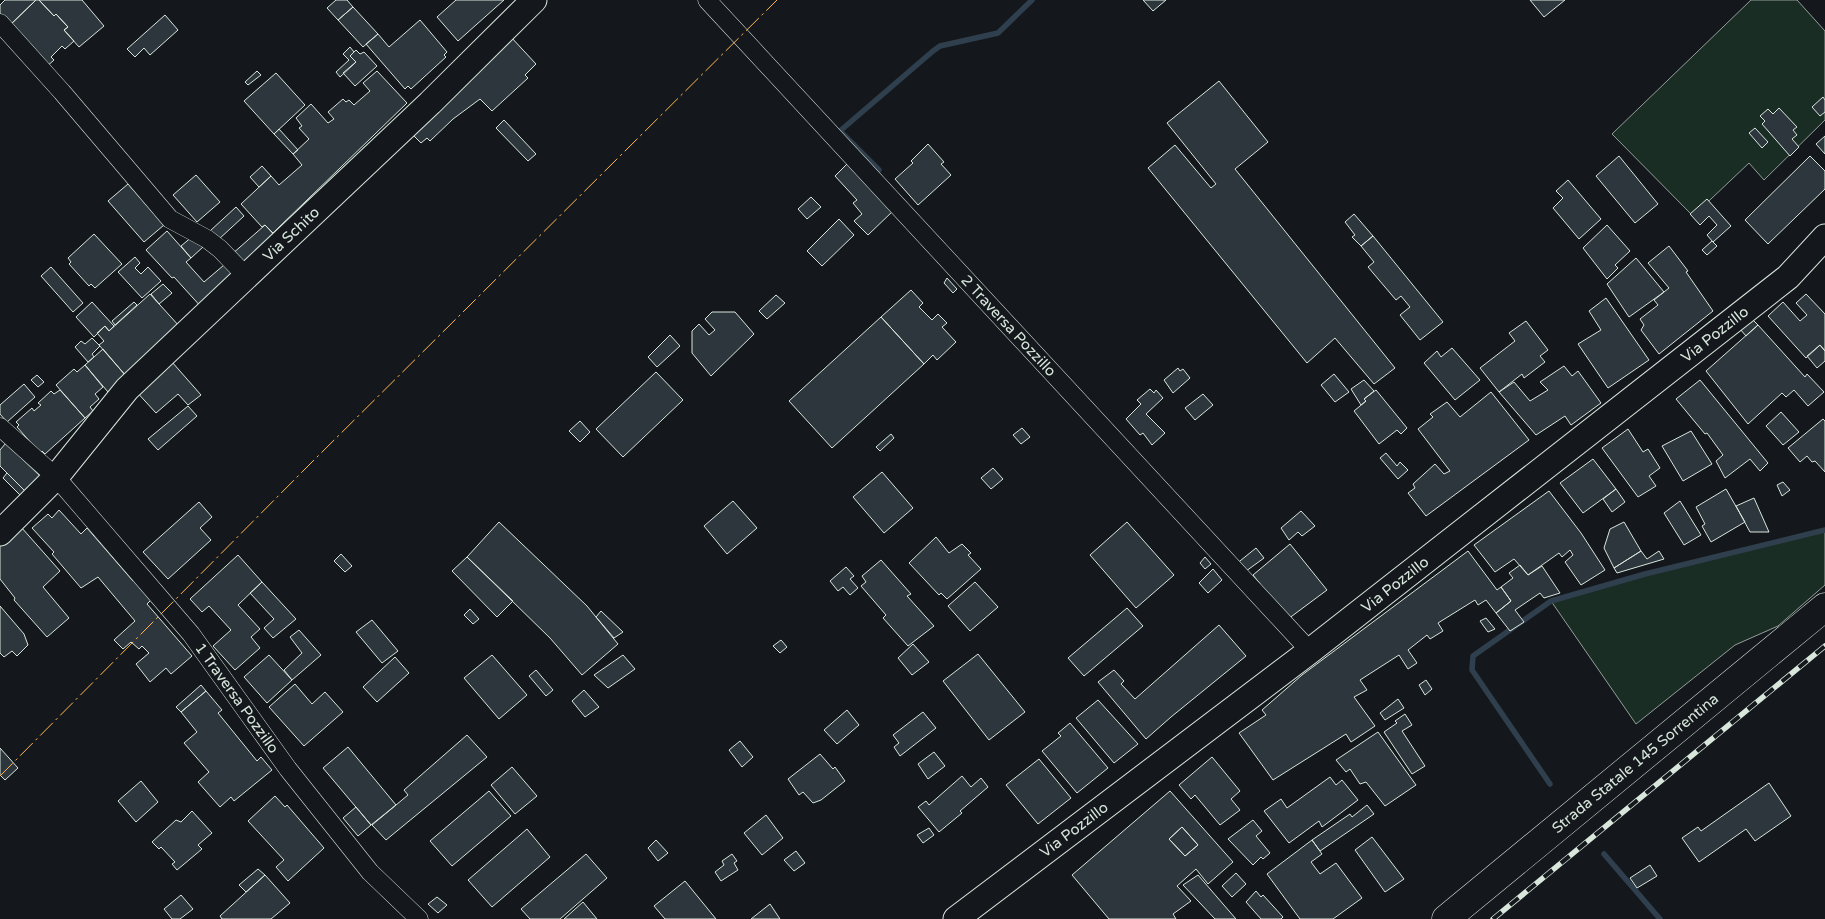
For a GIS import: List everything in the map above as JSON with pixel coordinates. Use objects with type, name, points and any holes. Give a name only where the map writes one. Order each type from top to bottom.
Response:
[{"type":"highway","name":"Strada Statale 145 Sorrentina","points":[[1446,919],[1825,607]]},
{"type":"main road","name":"Via Schito","points":[[0,532],[56,477],[127,389],[430,103],[534,0]]},
{"type":"main road","name":"Via Pozzillo","points":[[956,919],[1310,651],[1788,277],[1825,237]]},
{"type":"street","name":"2 Traversa Pozzillo","points":[[708,0],[1310,651]]},
{"type":"street","points":[[0,23],[170,218],[220,249],[246,276]]},
{"type":"street","points":[[0,427],[56,477]]},
{"type":"street","name":"1 Traversa Pozzillo","points":[[56,477],[191,634],[288,770],[370,872],[419,919]]},
{"type":"green space","points":[[1751,0],[1797,0],[1825,31],[1825,120],[1764,180],[1749,163],[1693,216],[1612,134]]},
{"type":"green space","points":[[1825,530],[1825,585],[1778,626],[1735,645],[1636,724],[1551,601],[1645,574]]},
{"type":"building","points":[[5,0],[36,0],[8,27],[0,18],[0,5]]},
{"type":"building","points":[[36,0],[39,0],[54,16],[56,14],[68,27],[64,30],[74,41],[65,49],[62,46],[51,57],[54,60],[45,68],[8,27]]},
{"type":"building","points":[[39,0],[82,0],[104,26],[79,47],[64,30],[68,27]]},
{"type":"building","points":[[336,0],[347,0],[353,7],[338,20],[327,8]]},
{"type":"building","points":[[456,0],[504,0],[458,41],[437,17]]},
{"type":"building","points":[[1143,0],[1166,0],[1153,11]]},
{"type":"building","points":[[1530,0],[1565,0],[1544,17]]},
{"type":"building","points":[[353,7],[378,34],[363,47],[338,20]]},
{"type":"building","points":[[165,15],[178,30],[150,55],[144,48],[135,57],[127,49]]},
{"type":"building","points":[[420,20],[447,52],[444,55],[446,57],[411,89],[408,86],[405,89],[366,44],[378,34],[389,47]]},
{"type":"building","points":[[510,36],[536,64],[525,75],[528,78],[492,111],[480,99],[453,119],[430,141],[427,138],[421,143],[408,130]]},
{"type":"building","points":[[350,47],[354,52],[350,56],[356,62],[340,77],[336,72],[349,60],[343,54]]},
{"type":"building","points":[[356,50],[360,54],[364,52],[377,66],[355,86],[343,73],[356,62],[350,56]]},
{"type":"building","points":[[257,71],[261,75],[248,85],[245,82]]},
{"type":"building","points":[[377,71],[407,103],[273,233],[265,225],[262,227],[241,204],[271,176],[279,185],[302,165],[293,154],[309,139],[299,128],[302,126],[296,118],[311,104],[328,123],[334,119],[328,112],[343,99],[346,102],[349,100],[354,105],[370,91],[363,83]]},
{"type":"building","points":[[276,73],[305,105],[274,134],[244,101]]},
{"type":"building","points":[[1219,81],[1268,142],[1235,169],[1395,368],[1374,384],[1335,338],[1307,363],[1148,168],[1175,145],[1211,188],[1216,184],[1167,123]]},
{"type":"building","points":[[1823,97],[1825,100],[1825,112],[1820,116],[1812,107]]},
{"type":"building","points":[[1779,108],[1797,127],[1793,130],[1797,135],[1792,139],[1799,147],[1790,156],[1762,124],[1765,121],[1760,116],[1768,109],[1773,114]]},
{"type":"building","points":[[504,120],[536,154],[528,161],[496,128]]},
{"type":"building","points":[[1755,128],[1768,142],[1762,148],[1749,133]]},
{"type":"building","points":[[279,129],[298,150],[293,154],[274,134]]},
{"type":"building","points":[[1825,136],[1825,154],[1816,144]]},
{"type":"building","points":[[928,144],[944,162],[941,164],[951,175],[918,205],[895,179],[913,163],[911,161]]},
{"type":"building","points":[[1619,156],[1658,204],[1635,223],[1596,176]]},
{"type":"building","points":[[1810,156],[1825,171],[1825,189],[1768,244],[1745,220]]},
{"type":"building","points":[[848,163],[894,210],[868,235],[854,221],[862,214],[853,203],[857,200],[835,176]]},
{"type":"building","points":[[262,166],[271,176],[259,187],[250,177]]},
{"type":"building","points":[[196,175],[220,202],[197,222],[173,195]]},
{"type":"building","points":[[1568,180],[1601,219],[1579,239],[1553,208],[1563,198],[1556,191]]},
{"type":"building","points":[[128,184],[164,225],[144,242],[108,201]]},
{"type":"building","points":[[811,197],[821,207],[807,219],[798,209]]},
{"type":"building","points":[[1707,199],[1731,226],[1713,242],[1707,235],[1717,225],[1709,216],[1700,225],[1690,214]]},
{"type":"building","points":[[236,207],[244,216],[218,240],[210,231]]},
{"type":"building","points":[[1354,214],[1373,236],[1361,246],[1352,237],[1355,235],[1345,222]]},
{"type":"building","points":[[839,219],[854,235],[822,266],[807,251]]},
{"type":"building","points":[[265,225],[278,239],[245,270],[231,255]]},
{"type":"building","points":[[1607,225],[1630,251],[1615,265],[1618,268],[1607,279],[1583,248]]},
{"type":"building","points":[[167,231],[191,258],[186,262],[204,282],[224,265],[237,279],[203,309],[146,250]]},
{"type":"building","points":[[94,234],[122,264],[95,288],[91,284],[89,286],[69,264],[71,262],[68,258]]},
{"type":"building","points":[[193,236],[203,247],[191,258],[181,246]]},
{"type":"building","points":[[1373,236],[1443,322],[1420,340],[1400,315],[1410,307],[1401,296],[1396,300],[1368,267],[1374,262],[1361,246]]},
{"type":"building","points":[[1712,241],[1717,246],[1707,255],[1702,250]]},
{"type":"building","points":[[1669,246],[1688,271],[1686,272],[1713,311],[1659,354],[1641,330],[1644,325],[1640,319],[1658,305],[1654,300],[1669,288],[1648,263]]},
{"type":"building","points":[[135,257],[140,263],[135,268],[141,274],[148,267],[161,281],[142,298],[118,272]]},
{"type":"building","points":[[1636,258],[1664,292],[1629,317],[1607,284]]},
{"type":"building","points":[[51,267],[83,303],[73,312],[41,276]]},
{"type":"building","points":[[947,278],[957,289],[953,293],[944,283]]},
{"type":"building","points":[[163,284],[172,293],[159,304],[151,294]]},
{"type":"building","points":[[911,290],[923,303],[919,307],[932,320],[938,314],[947,323],[942,327],[956,342],[937,360],[933,355],[924,364],[881,317]]},
{"type":"building","points":[[150,294],[180,327],[126,376],[99,345],[104,341],[97,333],[105,326],[109,331]]},
{"type":"building","points":[[1806,294],[1825,314],[1825,351],[1820,345],[1806,358],[1768,316],[1783,302],[1800,321],[1807,315],[1796,303]]},
{"type":"building","points":[[776,295],[785,303],[767,319],[759,311]]},
{"type":"building","points":[[1606,298],[1649,360],[1608,388],[1578,344],[1601,330],[1589,311]]},
{"type":"building","points":[[92,302],[114,326],[109,331],[105,326],[94,337],[76,317]]},
{"type":"building","points":[[134,302],[137,305],[115,325],[112,321]]},
{"type":"building","points":[[712,312],[735,312],[754,334],[711,376],[692,353],[692,331],[699,324],[709,335],[715,330],[705,319]]},
{"type":"building","points":[[881,317],[924,364],[832,448],[789,401]]},
{"type":"building","points":[[1751,318],[1758,325],[1746,336],[1740,329]]},
{"type":"building","points":[[1526,321],[1548,350],[1540,356],[1545,362],[1524,378],[1522,374],[1499,392],[1480,368],[1515,341],[1509,333]]},
{"type":"building","points":[[1758,325],[1805,377],[1807,374],[1824,392],[1808,406],[1794,390],[1786,397],[1782,393],[1748,424],[1706,371]]},
{"type":"building","points":[[670,335],[680,346],[657,367],[648,357]]},
{"type":"building","points":[[92,338],[100,346],[92,354],[94,357],[88,362],[75,347],[81,341],[85,344]]},
{"type":"building","points":[[1820,345],[1825,351],[1825,361],[1817,368],[1807,356]]},
{"type":"building","points":[[1452,348],[1480,380],[1455,400],[1424,363],[1437,351],[1441,357]]},
{"type":"building","points":[[103,349],[126,376],[108,392],[85,365]]},
{"type":"building","points":[[172,362],[201,395],[188,405],[178,394],[156,413],[134,389]]},
{"type":"building","points":[[85,365],[103,387],[95,394],[99,399],[90,407],[93,411],[85,418],[56,385],[74,369],[77,372]]},
{"type":"building","points":[[1564,366],[1572,376],[1578,371],[1601,403],[1571,425],[1565,416],[1536,435],[1499,392],[1514,382],[1530,401],[1548,390],[1540,382]]},
{"type":"building","points":[[1178,368],[1180,371],[1183,369],[1190,378],[1173,393],[1164,380]]},
{"type":"building","points":[[656,372],[683,400],[623,457],[596,429]]},
{"type":"building","points":[[1334,374],[1349,392],[1335,402],[1321,385]]},
{"type":"building","points":[[37,375],[44,382],[38,387],[31,380]]},
{"type":"building","points":[[1364,380],[1374,391],[1364,399],[1366,401],[1361,405],[1351,389]]},
{"type":"building","points":[[1700,380],[1768,463],[1760,471],[1750,459],[1725,478],[1716,461],[1723,455],[1707,433],[1705,434],[1676,399]]},
{"type":"building","points":[[24,384],[35,397],[7,422],[0,414],[0,405]]},
{"type":"building","points":[[1150,389],[1154,393],[1156,390],[1163,398],[1146,414],[1165,433],[1152,445],[1143,433],[1140,435],[1126,419],[1141,404],[1137,400]]},
{"type":"building","points":[[60,390],[85,418],[45,454],[42,451],[40,453],[17,427],[19,425],[16,422],[32,408],[34,411],[41,405],[38,403],[51,391],[54,394]]},
{"type":"building","points":[[1376,390],[1407,428],[1401,434],[1397,430],[1379,444],[1354,411],[1366,401],[1364,399]]},
{"type":"building","points":[[1491,392],[1529,440],[1426,516],[1408,493],[1415,488],[1413,484],[1435,464],[1444,474],[1450,471],[1418,429],[1433,417],[1430,414],[1447,402],[1460,417]]},
{"type":"building","points":[[1203,394],[1213,405],[1195,420],[1185,408]]},
{"type":"building","points":[[188,406],[197,416],[158,450],[148,439]]},
{"type":"building","points":[[1781,412],[1799,432],[1783,445],[1766,426]]},
{"type":"building","points":[[1823,419],[1825,421],[1825,472],[1815,461],[1812,462],[1807,456],[1800,462],[1788,448]]},
{"type":"building","points":[[580,421],[590,432],[580,442],[569,431]]},
{"type":"building","points":[[1022,428],[1030,437],[1021,444],[1013,435]]},
{"type":"building","points":[[1628,429],[1643,452],[1648,449],[1660,468],[1649,476],[1656,486],[1638,497],[1602,448]]},
{"type":"building","points":[[1691,431],[1712,464],[1683,481],[1662,446]]},
{"type":"building","points":[[891,434],[894,438],[880,451],[876,447]]},
{"type":"building","points":[[6,443],[42,478],[27,493],[0,466],[0,450]]},
{"type":"building","points":[[1386,453],[1397,466],[1400,462],[1408,470],[1398,479],[1380,458]]},
{"type":"building","points":[[1593,459],[1616,489],[1583,513],[1560,483]]},
{"type":"building","points":[[993,468],[1003,479],[991,489],[981,478]]},
{"type":"building","points":[[882,472],[913,508],[884,533],[853,497]]},
{"type":"building","points":[[7,473],[27,493],[16,504],[14,501],[20,495],[3,478]]},
{"type":"building","points":[[1783,482],[1790,490],[1782,496],[1777,485]]},
{"type":"building","points":[[1616,489],[1625,502],[1612,512],[1603,499]]},
{"type":"building","points":[[1726,489],[1745,522],[1711,542],[1702,526],[1705,524],[1696,507]]},
{"type":"building","points":[[1549,491],[1581,533],[1605,570],[1581,585],[1565,562],[1573,555],[1570,550],[1562,557],[1559,553],[1528,575],[1514,559],[1495,572],[1474,545]]},
{"type":"building","points":[[1754,498],[1769,532],[1750,532],[1736,506]]},
{"type":"building","points":[[733,501],[757,528],[727,554],[704,526]]},
{"type":"building","points":[[1680,501],[1701,535],[1684,545],[1664,513]]},
{"type":"building","points":[[199,502],[212,517],[200,528],[211,540],[168,579],[143,552]]},
{"type":"building","points":[[59,510],[81,534],[87,528],[133,581],[136,578],[153,598],[147,604],[192,656],[171,674],[166,668],[150,682],[136,664],[149,653],[142,646],[139,649],[131,642],[123,649],[114,640],[135,621],[98,577],[81,588],[52,554],[54,552],[32,528],[48,514],[52,518]]},
{"type":"building","points":[[1301,511],[1315,526],[1302,536],[1298,532],[1289,540],[1281,528]]},
{"type":"building","points":[[499,522],[587,606],[618,644],[582,675],[550,638],[467,557]]},
{"type":"building","points":[[1127,522],[1174,575],[1136,608],[1090,555]]},
{"type":"building","points":[[1624,522],[1641,551],[1614,568],[1604,548],[1610,529]]},
{"type":"building","points":[[21,527],[60,571],[43,587],[69,618],[47,637],[14,600],[15,598],[0,579],[0,545]]},
{"type":"building","points":[[936,537],[949,553],[962,544],[971,553],[968,555],[981,569],[947,599],[941,593],[939,595],[909,563]]},
{"type":"building","points":[[1290,544],[1327,590],[1288,619],[1253,575]]},
{"type":"building","points":[[1256,548],[1264,558],[1242,574],[1235,565]]},
{"type":"building","points":[[1468,551],[1497,590],[1501,587],[1511,601],[1496,613],[1486,600],[1478,605],[1475,600],[1438,623],[1443,631],[1430,639],[1427,635],[1408,650],[1417,663],[1408,669],[1399,655],[1360,680],[1367,690],[1354,697],[1375,726],[1351,742],[1346,734],[1273,780],[1239,733],[1266,715],[1262,710],[1302,675]]},
{"type":"building","points":[[1641,551],[1647,559],[1659,551],[1664,559],[1617,573],[1614,568]]},
{"type":"building","points":[[341,554],[352,566],[345,572],[334,561]]},
{"type":"building","points":[[238,555],[262,582],[238,605],[260,629],[251,637],[260,648],[235,670],[213,646],[231,630],[209,606],[202,612],[190,599]]},
{"type":"building","points":[[467,557],[513,601],[497,617],[452,571]]},
{"type":"building","points":[[1205,557],[1211,564],[1205,569],[1200,563]]},
{"type":"building","points":[[881,560],[911,594],[907,596],[934,626],[908,646],[883,618],[886,615],[861,586],[866,582],[862,576]]},
{"type":"building","points":[[1520,565],[1528,575],[1542,566],[1560,593],[1544,598],[1540,593],[1515,610],[1524,622],[1510,631],[1496,613],[1511,601],[1501,587],[1513,578],[1509,573]]},
{"type":"building","points":[[846,567],[854,576],[850,579],[858,588],[850,595],[843,587],[838,591],[830,581]]},
{"type":"building","points":[[1213,569],[1222,580],[1208,593],[1199,583]]},
{"type":"building","points":[[262,582],[296,619],[273,638],[264,628],[274,619],[250,593]]},
{"type":"building","points":[[975,582],[998,607],[970,631],[948,606]]},
{"type":"building","points":[[0,606],[24,634],[28,645],[17,656],[12,651],[4,657],[0,653]]},
{"type":"building","points":[[1127,608],[1143,626],[1084,676],[1068,658]]},
{"type":"building","points":[[470,609],[479,619],[473,624],[464,615]]},
{"type":"building","points":[[601,611],[623,632],[614,638],[596,617]]},
{"type":"building","points":[[1486,618],[1495,629],[1488,632],[1480,621]]},
{"type":"building","points":[[372,620],[398,651],[382,663],[356,632]]},
{"type":"building","points":[[1219,625],[1246,656],[1146,739],[1098,682],[1114,670],[1124,681],[1121,684],[1135,699]]},
{"type":"building","points":[[299,630],[321,655],[292,680],[284,670],[302,653],[290,637]]},
{"type":"building","points":[[781,640],[787,647],[780,653],[773,646]]},
{"type":"building","points":[[913,644],[929,662],[912,675],[898,658]]},
{"type":"building","points":[[978,654],[1025,712],[989,740],[943,681]]},
{"type":"building","points":[[269,655],[292,680],[267,703],[244,677]]},
{"type":"building","points":[[492,655],[527,695],[499,719],[464,678]]},
{"type":"building","points":[[623,655],[635,669],[608,688],[594,675]]},
{"type":"building","points":[[395,657],[409,673],[377,702],[363,687]]},
{"type":"building","points":[[536,670],[553,690],[546,696],[529,676]]},
{"type":"building","points":[[1426,680],[1432,689],[1425,695],[1419,685]]},
{"type":"building","points":[[295,684],[312,704],[325,692],[343,712],[304,746],[269,707]]},
{"type":"building","points":[[201,685],[206,691],[181,712],[176,707]]},
{"type":"building","points":[[584,690],[599,707],[585,717],[572,701]]},
{"type":"building","points":[[206,691],[222,710],[218,713],[257,761],[261,757],[272,770],[234,801],[231,797],[220,807],[198,782],[209,772],[184,743],[197,732],[181,712]]},
{"type":"building","points":[[1398,699],[1404,708],[1385,720],[1380,713]]},
{"type":"building","points":[[1098,700],[1138,744],[1114,763],[1076,718]]},
{"type":"building","points":[[847,710],[859,725],[837,744],[824,730]]},
{"type":"building","points":[[923,712],[936,728],[900,756],[894,747],[899,743],[893,735]]},
{"type":"building","points":[[1405,714],[1412,725],[1402,731],[1425,766],[1412,774],[1384,732],[1397,723],[1395,721]]},
{"type":"building","points":[[1070,723],[1108,768],[1077,793],[1042,751],[1061,736],[1058,733]]},
{"type":"building","points":[[1378,732],[1416,785],[1385,806],[1366,782],[1360,784],[1350,769],[1346,772],[1336,760]]},
{"type":"building","points":[[467,735],[487,757],[386,840],[372,825],[408,795],[404,790]]},
{"type":"building","points":[[740,741],[753,757],[742,767],[729,750]]},
{"type":"building","points":[[348,747],[396,805],[371,825],[323,768]]},
{"type":"building","points":[[0,748],[18,768],[5,780],[0,775]]},
{"type":"building","points":[[934,752],[945,766],[928,779],[918,764]]},
{"type":"building","points":[[820,754],[833,769],[835,767],[845,781],[821,800],[813,803],[803,792],[799,795],[788,779]]},
{"type":"building","points":[[1212,757],[1240,791],[1231,799],[1240,810],[1220,825],[1195,795],[1191,799],[1179,785]]},
{"type":"building","points":[[1039,759],[1071,798],[1038,824],[1006,785]]},
{"type":"building","points":[[512,767],[537,796],[515,814],[491,785]]},
{"type":"building","points":[[962,776],[971,787],[981,778],[988,787],[960,811],[962,813],[939,832],[918,807],[926,801],[929,805]]},
{"type":"building","points":[[1330,777],[1336,785],[1342,780],[1358,800],[1322,827],[1319,821],[1289,843],[1264,811],[1281,799],[1287,808]]},
{"type":"building","points":[[141,781],[158,802],[136,822],[118,801]]},
{"type":"building","points":[[1769,783],[1791,816],[1755,841],[1746,829],[1699,862],[1682,838],[1698,827],[1701,831]]},
{"type":"building","points":[[489,791],[511,816],[452,866],[430,841]]},
{"type":"building","points":[[1170,791],[1233,862],[1208,884],[1196,869],[1177,886],[1191,901],[1173,914],[1176,919],[1109,919],[1072,875]],"holes":[[[1182,827],[1198,845],[1185,856],[1169,839]]]},
{"type":"building","points":[[275,796],[285,807],[287,805],[324,848],[288,881],[276,867],[284,860],[248,821]]},
{"type":"building","points":[[1367,805],[1374,814],[1320,851],[1312,840],[1350,814],[1352,817]]},
{"type":"building","points":[[356,807],[371,825],[358,836],[343,818]]},
{"type":"building","points":[[192,811],[212,833],[198,845],[202,849],[177,870],[172,864],[175,862],[161,847],[159,849],[152,842],[176,820],[181,822]]},
{"type":"building","points":[[766,815],[783,838],[762,855],[744,833]]},
{"type":"building","points":[[1253,820],[1262,831],[1256,836],[1270,853],[1263,859],[1261,857],[1253,865],[1228,839]]},
{"type":"building","points":[[1182,827],[1198,845],[1185,856],[1169,839]]},
{"type":"building","points":[[929,828],[934,835],[923,843],[917,835]]},
{"type":"building","points":[[527,829],[550,857],[492,907],[468,880]]},
{"type":"building","points":[[1372,837],[1404,879],[1385,892],[1355,850]]},
{"type":"building","points":[[656,840],[668,853],[658,861],[648,848]]},
{"type":"building","points":[[1312,840],[1322,854],[1311,862],[1320,874],[1336,863],[1362,898],[1333,919],[1300,919],[1267,874]]},
{"type":"building","points":[[796,851],[805,863],[794,871],[784,860]]},
{"type":"building","points":[[586,854],[607,878],[560,919],[530,919],[521,909]]},
{"type":"building","points":[[732,854],[737,861],[734,863],[738,870],[721,881],[715,872],[724,865],[722,861]]},
{"type":"building","points":[[1650,865],[1657,876],[1637,888],[1630,878]]},
{"type":"building","points":[[258,869],[265,875],[246,892],[239,885]]},
{"type":"building","points":[[1236,873],[1246,884],[1232,897],[1222,886]]},
{"type":"building","points":[[265,875],[290,903],[271,919],[222,919],[220,916]]},
{"type":"building","points":[[1198,875],[1236,919],[1215,919],[1183,885]]},
{"type":"building","points":[[685,881],[716,919],[665,919],[654,906]]},
{"type":"building","points":[[1256,891],[1261,897],[1263,895],[1283,917],[1281,919],[1261,919],[1246,902]]},
{"type":"building","points":[[181,895],[193,909],[180,919],[172,919],[164,909]]},
{"type":"building","points":[[437,897],[447,905],[438,913],[428,904]]},
{"type":"building","points":[[583,902],[597,919],[564,919]]},
{"type":"building","points":[[770,904],[780,919],[751,919]]},
{"type":"waterway","points":[[879,170],[840,131],[940,46],[998,33],[1032,0]]},
{"type":"waterway","points":[[1550,784],[1472,670],[1473,656],[1551,601],[1645,574],[1825,530]]},
{"type":"waterway","points":[[1604,854],[1660,919]]},
{"type":"railway","points":[[1493,919],[1825,646]]},
{"type":"power","points":[[0,776],[310,464],[777,0]]}]
